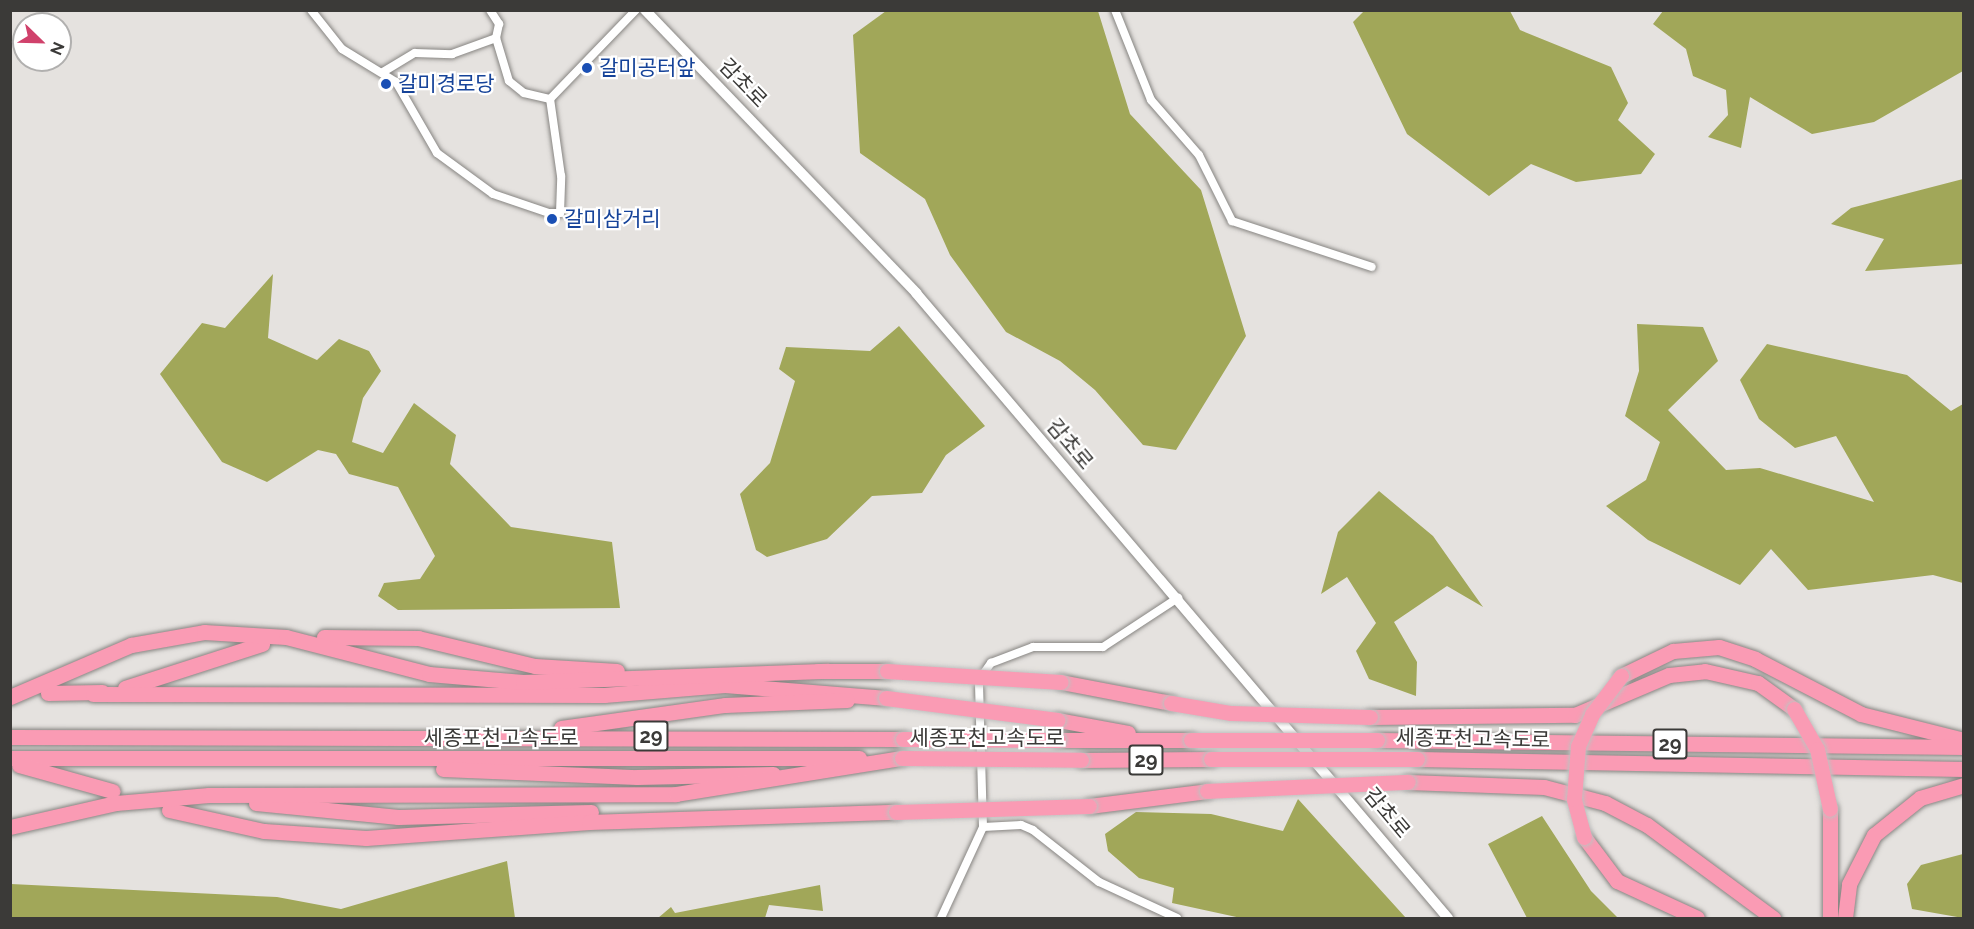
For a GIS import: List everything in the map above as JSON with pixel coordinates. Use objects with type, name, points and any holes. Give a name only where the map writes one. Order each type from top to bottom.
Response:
[{"type":"highway","points":[[10,697],[131,645],[204,632],[286,637],[429,674],[523,682],[828,671]]},
{"type":"highway","points":[[324,637],[418,639],[567,670],[887,671],[1061,682],[1232,713],[1370,717],[1575,715],[1669,675],[1705,671],[1758,683],[1794,709],[1820,756],[1830,809],[1830,918]]},
{"type":"highway","points":[[93,694],[142,685],[262,644]]},
{"type":"highway","points":[[1697,918],[1617,881],[1584,837],[1574,799],[1578,746],[1592,714],[1621,676],[1673,651],[1719,647],[1755,659],[1861,714],[1964,740]]},
{"type":"highway","points":[[48,693],[604,695],[724,685],[886,698],[1058,720],[1169,740]]},
{"type":"highway","points":[[527,735],[646,712],[886,698]]},
{"type":"highway","name":"세종포천고속도로","points":[[10,737],[527,735],[1058,740],[1377,740],[1964,747]]},
{"type":"highway","name":"세종포천고속도로","points":[[10,758],[1416,759],[1964,769]]},
{"type":"highway","points":[[10,827],[116,803],[209,795],[666,794],[823,772],[902,758]]},
{"type":"highway","points":[[300,760],[637,777],[823,772]]},
{"type":"highway","points":[[10,764],[79,778],[112,791]]},
{"type":"highway","points":[[169,810],[264,831],[366,838],[589,822],[1089,806],[1207,791],[1408,782],[1526,785],[1605,803],[1663,837],[1773,918]]},
{"type":"highway","points":[[1845,918],[1849,884],[1874,835],[1920,798],[1964,785]]},
{"type":"highway","points":[[209,795],[398,817],[896,812]]},
{"type":"main road","name":"감초로","points":[[645,10],[916,292],[1448,918]]},
{"type":"street","points":[[311,10],[342,49],[383,72],[409,98],[437,153],[493,194],[549,213],[560,213],[561,176],[549,99]]},
{"type":"street","points":[[490,10],[499,24],[496,38],[509,81],[524,93],[549,99]]},
{"type":"street","points":[[549,99],[636,10]]},
{"type":"street","points":[[1115,10],[1151,100],[1199,155],[1232,221],[1372,267]]},
{"type":"street","points":[[383,72],[415,53],[452,54],[496,38]]},
{"type":"street","points":[[941,918],[983,827],[983,669],[1033,646],[1103,647],[1178,598]]},
{"type":"street","points":[[983,827],[1021,825],[1033,830],[1099,882],[1177,918]]},
{"type":"green space","points":[[1365,10],[1510,11],[1520,30],[1611,67],[1628,103],[1618,120],[1655,154],[1641,174],[1576,182],[1531,164],[1489,196],[1407,134],[1353,22]]},
{"type":"green space","points":[[886,11],[1098,11],[1130,114],[1201,190],[1246,336],[1176,450],[1143,445],[1095,390],[1060,361],[1006,332],[950,255],[925,199],[860,153],[853,35]]},
{"type":"green space","points":[[1663,11],[1963,11],[1963,71],[1874,122],[1812,134],[1750,97],[1741,148],[1708,137],[1728,115],[1726,90],[1693,76],[1686,49],[1653,24]]},
{"type":"green space","points":[[1963,179],[1963,264],[1865,271],[1884,239],[1831,224],[1851,208]]},
{"type":"green space","points":[[273,274],[268,338],[317,360],[339,339],[369,351],[381,371],[363,398],[352,442],[383,453],[414,403],[456,435],[450,464],[511,527],[612,542],[620,608],[398,610],[378,596],[384,583],[420,579],[435,556],[398,487],[349,474],[336,454],[318,450],[267,482],[222,462],[160,374],[202,323],[225,328]]},
{"type":"green space","points":[[1637,324],[1703,327],[1718,361],[1668,410],[1726,470],[1760,468],[1874,502],[1836,436],[1795,448],[1759,419],[1740,380],[1767,344],[1907,375],[1951,411],[1963,404],[1963,583],[1933,575],[1808,590],[1771,549],[1740,585],[1648,540],[1606,506],[1646,480],[1660,442],[1625,416],[1639,371]]},
{"type":"green space","points":[[899,326],[985,426],[946,455],[922,493],[872,496],[827,539],[767,557],[756,550],[740,494],[770,463],[795,381],[779,369],[786,347],[870,351]]},
{"type":"green space","points":[[1379,491],[1433,536],[1483,607],[1447,586],[1394,622],[1417,662],[1416,696],[1369,679],[1356,651],[1376,623],[1347,577],[1321,594],[1338,532]]},
{"type":"green space","points":[[1298,799],[1406,918],[1241,918],[1172,903],[1174,888],[1139,878],[1108,851],[1105,834],[1136,812],[1211,814],[1283,831]]},
{"type":"green space","points":[[1542,816],[1591,891],[1618,918],[1527,918],[1488,844]]},
{"type":"green space","points":[[1963,854],[1963,918],[1912,909],[1907,884],[1921,865]]},
{"type":"green space","points":[[507,861],[515,918],[11,918],[11,884],[277,897],[341,909]]},
{"type":"green space","points":[[820,885],[823,911],[769,905],[765,918],[658,918],[671,907],[675,913]]},
{"type":"place","name":"갈미공터앞","points":[[587,68]]},
{"type":"place","name":"갈미경로당","points":[[386,84]]},
{"type":"place","name":"갈미삼거리","points":[[552,219]]}]
